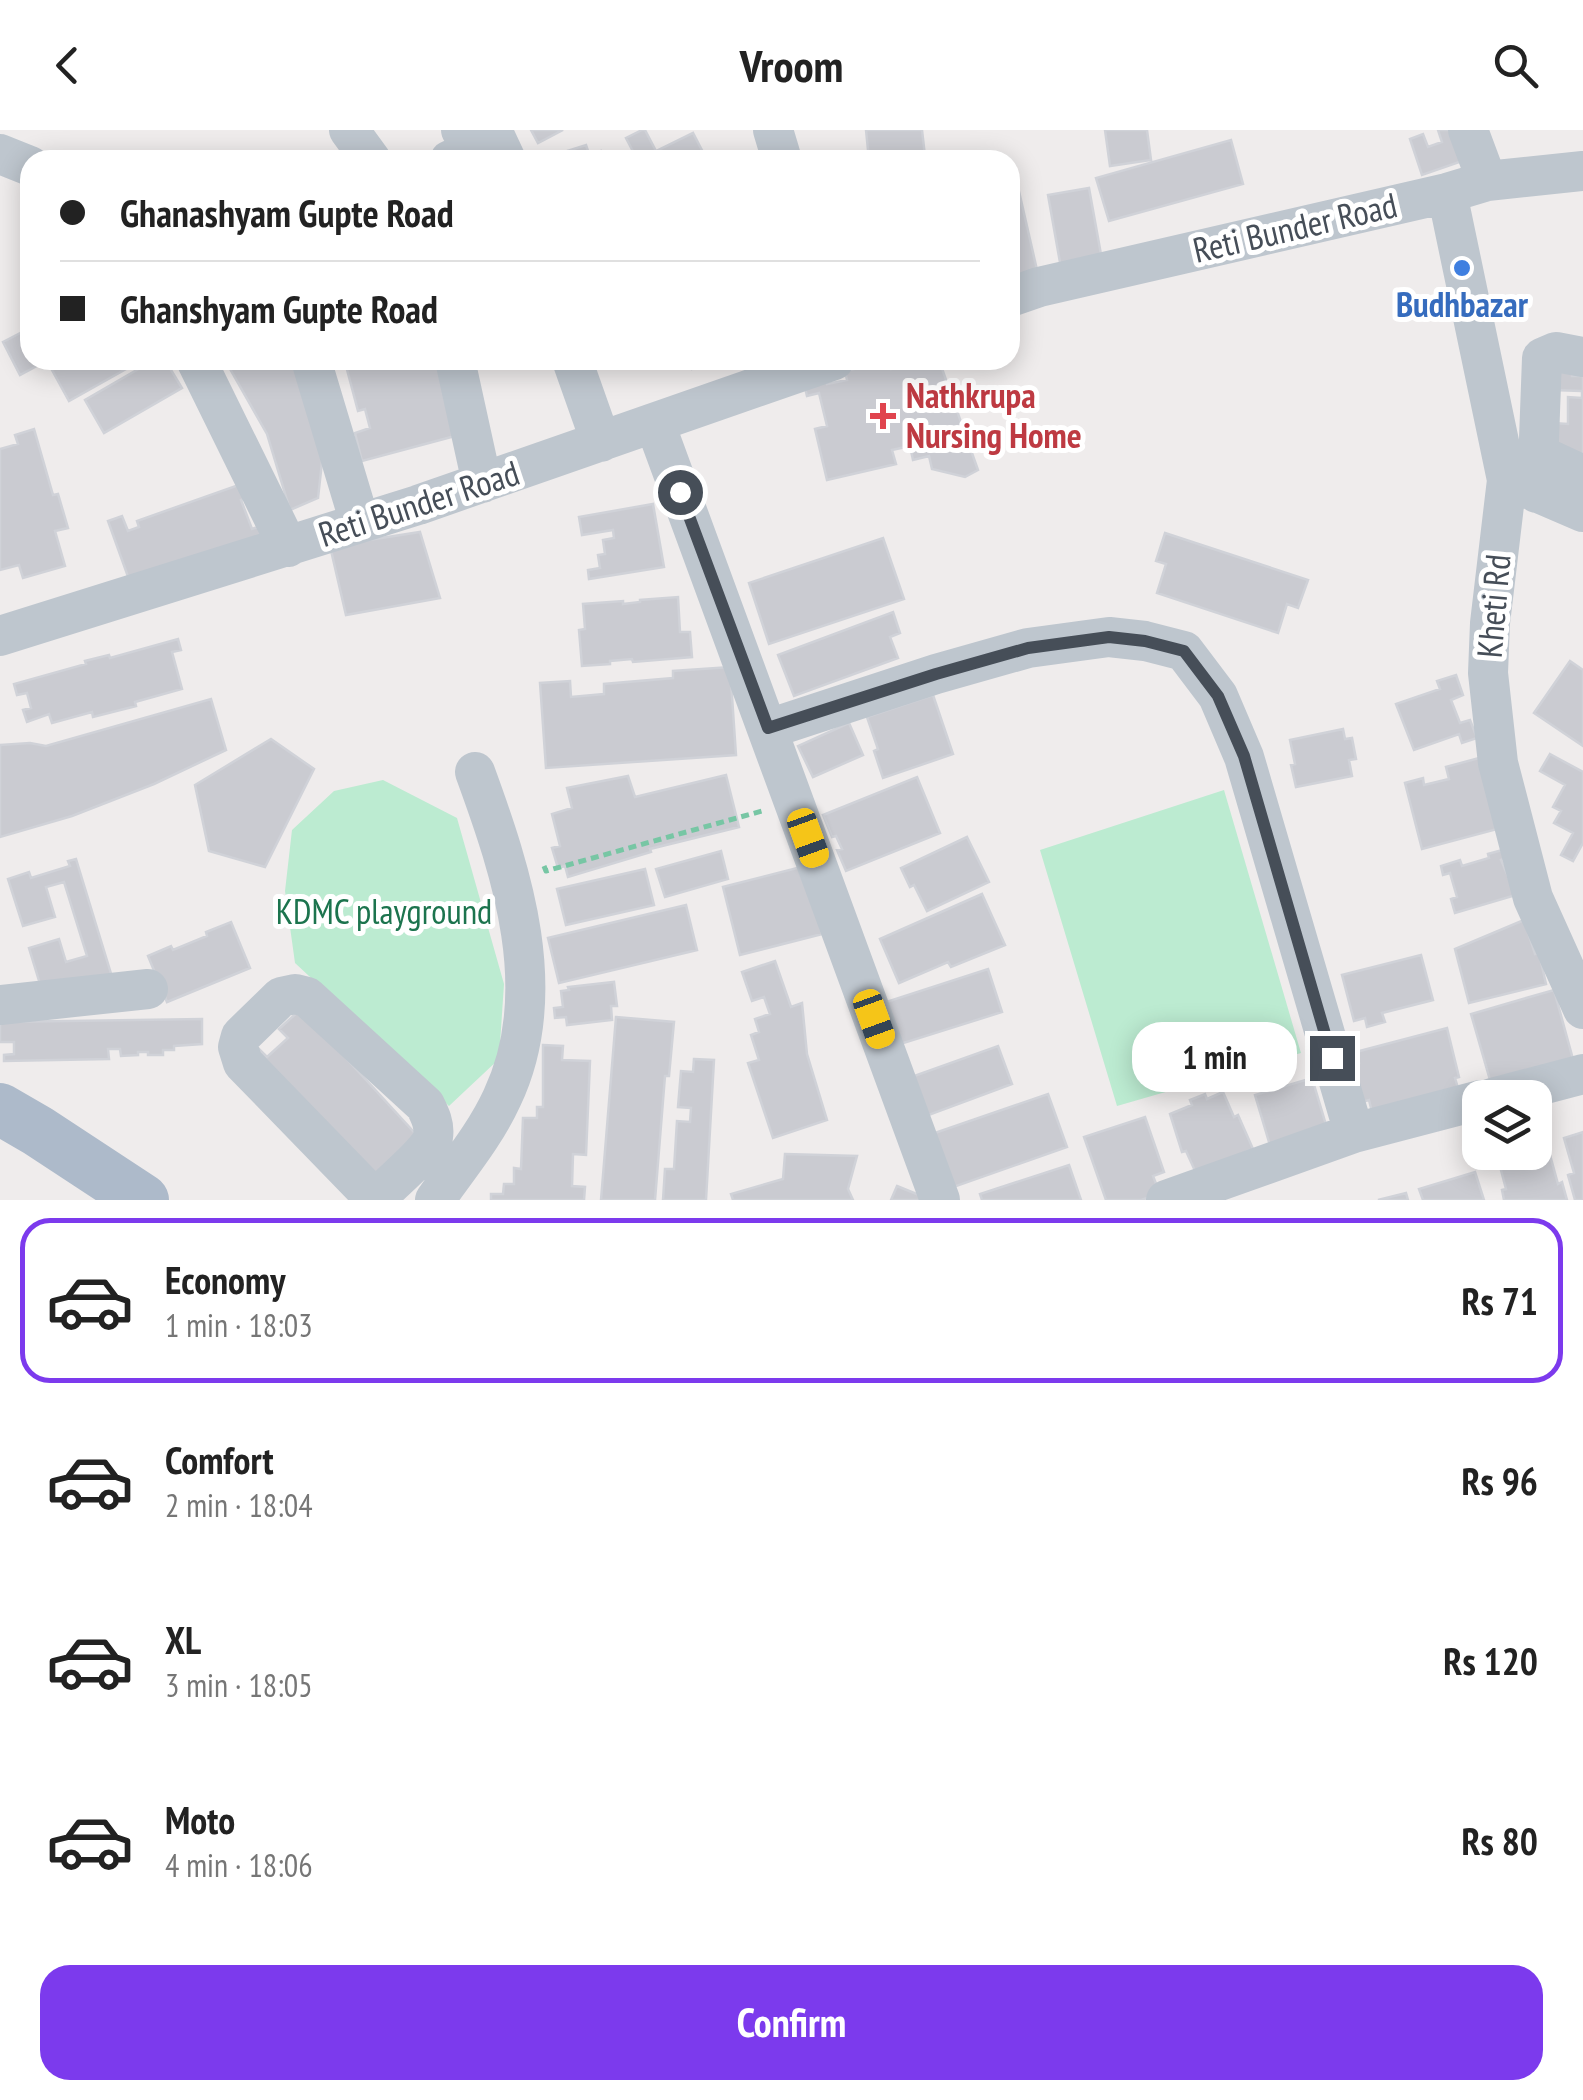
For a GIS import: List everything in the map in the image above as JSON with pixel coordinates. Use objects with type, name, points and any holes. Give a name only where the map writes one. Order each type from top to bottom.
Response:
[{"type":"main road","points":[[0,1110],[143,1200]]},
{"type":"street","points":[[1468,130],[1487,182]]},
{"type":"street","name":"Reti Bunder Road","points":[[1020,294],[1487,182],[1583,172]]},
{"type":"street","name":"Kheti Rd","points":[[1447,193],[1527,475],[1490,623],[1488,673],[1498,762],[1533,898],[1583,1009]]},
{"type":"street","points":[[1527,475],[1542,358],[1556,352],[1583,358]]},
{"type":"street","points":[[201,370],[288,547]]},
{"type":"street","points":[[313,370],[360,523]]},
{"type":"street","points":[[457,370],[482,483]]},
{"type":"street","points":[[576,370],[601,442]]},
{"type":"street","name":"Reti Bunder Road","points":[[0,636],[482,483],[806,370]]},
{"type":"street","points":[[655,424],[940,1200]]},
{"type":"street","points":[[1527,475],[1583,475]]},
{"type":"street","points":[[1527,475],[1583,512]]},
{"type":"street","points":[[768,728],[1028,648],[1109,637],[1184,651],[1218,696],[1244,756],[1354,1133]]},
{"type":"street","points":[[435,1200],[503,1097],[521,1041],[526,986],[517,906],[502,847],[475,772]]},
{"type":"street","points":[[0,1005],[148,990]]},
{"type":"street","points":[[295,994],[307,998],[425,1105],[434,1134],[429,1146],[376,1199],[243,1064],[238,1047],[241,1036],[281,998],[295,994]]},
{"type":"street","points":[[1552,1082],[1583,1074]]},
{"type":"street","points":[[1166,1200],[1354,1133],[1462,1105]]},
{"type":"path","points":[[541,856],[546,870],[795,802]]},
{"type":"green space","name":"KDMC playground","points":[[383,780],[457,818],[504,984],[499,1059],[449,1106],[295,963],[285,891],[292,830],[334,791]]},
{"type":"green space","points":[[1224,790],[1301,1053],[1117,1106],[1040,850]]},
{"type":"building","points":[[531,130],[563,130],[538,143]]},
{"type":"building","points":[[645,130],[655,150],[632,150],[626,138]]},
{"type":"building","points":[[866,130],[922,130],[924,150],[868,150]]},
{"type":"building","points":[[1105,130],[1147,130],[1151,160],[1110,166]]},
{"type":"building","points":[[1438,130],[1458,130],[1468,159],[1422,175],[1410,139],[1423,134],[1428,147],[1442,142]]},
{"type":"building","points":[[693,133],[702,150],[658,150]]},
{"type":"building","points":[[1231,140],[1243,184],[1109,221],[1096,178]]},
{"type":"building","points":[[1089,188],[1102,260],[1061,268],[1048,195]]},
{"type":"building","points":[[1020,196],[1037,270],[1020,274]]},
{"type":"building","points":[[20,333],[20,370],[29,370],[20,375],[3,342]]},
{"type":"building","points":[[1553,363],[1573,363],[1572,376],[1583,376],[1583,464],[1553,452],[1554,423],[1568,424],[1568,397],[1582,398],[1582,391],[1553,390]]},
{"type":"building","points":[[52,370],[124,370],[69,401]]},
{"type":"building","points":[[137,370],[171,370],[182,388],[104,433],[85,400]]},
{"type":"building","points":[[231,370],[294,370],[311,390],[324,444],[318,498],[290,510],[267,434]]},
{"type":"building","points":[[347,370],[449,370],[466,433],[362,461],[355,433],[370,428],[365,409],[358,411]]},
{"type":"building","points":[[823,370],[827,384],[847,380],[845,371],[943,370],[978,470],[965,477],[932,469],[929,456],[913,460],[910,446],[892,450],[896,464],[827,480],[815,429],[827,426],[819,393],[807,396],[802,375]]},
{"type":"building","points":[[34,429],[53,495],[58,494],[68,528],[55,531],[65,566],[23,578],[19,565],[0,570],[0,449],[18,444],[15,435]]},
{"type":"building","points":[[247,482],[253,496],[241,500],[252,529],[258,527],[263,541],[131,585],[108,521],[122,516],[128,531],[139,527],[137,521]]},
{"type":"building","points":[[653,504],[664,567],[589,579],[588,570],[600,568],[598,555],[605,554],[603,540],[614,538],[613,530],[582,535],[579,517]]},
{"type":"building","points":[[420,532],[440,598],[346,615],[330,546]]},
{"type":"building","points":[[1165,533],[1308,580],[1298,608],[1287,604],[1278,633],[1157,593],[1166,564],[1156,561]]},
{"type":"building","points":[[883,538],[904,599],[769,644],[749,583]]},
{"type":"building","points":[[678,597],[680,632],[690,632],[692,657],[582,666],[579,630],[585,629],[583,604]]},
{"type":"building","points":[[893,612],[900,633],[890,637],[898,658],[794,696],[778,655]]},
{"type":"building","points":[[178,639],[181,650],[172,652],[182,689],[93,717],[92,712],[52,723],[49,714],[27,722],[23,710],[31,708],[27,693],[17,695],[14,684],[86,664],[85,661]]},
{"type":"building","points":[[1570,661],[1583,670],[1583,746],[1534,713]]},
{"type":"building","points":[[730,667],[736,755],[546,768],[540,683],[570,681],[571,697],[604,694],[604,684],[673,678],[673,671]]},
{"type":"building","points":[[1456,675],[1463,695],[1451,700],[1460,723],[1470,720],[1477,738],[1462,743],[1459,734],[1414,750],[1396,704],[1440,689],[1437,681]]},
{"type":"building","points":[[933,695],[953,754],[883,778],[867,717]]},
{"type":"building","points":[[211,699],[226,750],[72,816],[0,837],[0,745],[46,746]]},
{"type":"building","points":[[849,723],[863,755],[813,777],[798,746]]},
{"type":"building","points":[[1343,729],[1345,739],[1352,738],[1356,759],[1349,760],[1352,776],[1296,787],[1290,740]]},
{"type":"building","points":[[271,739],[314,769],[265,867],[209,851],[195,785]]},
{"type":"building","points":[[1550,754],[1583,772],[1583,843],[1573,861],[1561,855],[1573,833],[1554,823],[1561,811],[1553,807],[1565,785],[1540,771]]},
{"type":"building","points":[[1479,758],[1505,827],[1422,849],[1405,783],[1423,778],[1424,785],[1449,779],[1446,767]]},
{"type":"building","points":[[726,775],[739,827],[650,849],[651,852],[568,877],[565,866],[558,868],[552,848],[560,846],[552,814],[572,808],[567,788],[628,776],[635,797]]},
{"type":"building","points":[[917,777],[940,833],[846,871],[837,850],[842,849],[823,815]]},
{"type":"building","points":[[967,837],[989,882],[927,911],[901,868]]},
{"type":"building","points":[[1506,849],[1508,857],[1501,860],[1516,895],[1455,913],[1451,899],[1457,897],[1450,873],[1443,875],[1441,866],[1460,860],[1462,866]]},
{"type":"building","points":[[721,851],[728,879],[665,897],[656,869]]},
{"type":"building","points":[[76,859],[112,977],[44,997],[29,948],[59,939],[66,962],[87,956],[64,882],[46,887],[55,917],[23,926],[8,879],[29,872],[31,878],[70,866],[68,861]]},
{"type":"building","points":[[805,866],[822,934],[740,955],[723,887]]},
{"type":"building","points":[[645,869],[654,905],[566,925],[557,889]]},
{"type":"building","points":[[982,894],[1005,945],[951,967],[948,962],[899,983],[880,939]]},
{"type":"building","points":[[686,905],[697,950],[559,983],[548,938]]},
{"type":"building","points":[[1524,920],[1535,954],[1539,953],[1546,984],[1469,1003],[1455,949]]},
{"type":"building","points":[[231,922],[250,968],[167,1002],[148,956],[171,946],[173,950]]},
{"type":"building","points":[[1421,955],[1433,1000],[1382,1013],[1385,1022],[1367,1027],[1365,1018],[1354,1021],[1342,975]]},
{"type":"building","points":[[775,961],[791,1007],[802,1003],[807,1054],[827,1120],[773,1138],[748,1063],[759,1060],[751,1035],[759,1032],[755,1019],[770,1014],[764,997],[752,1001],[742,972]]},
{"type":"building","points":[[988,969],[1002,1012],[894,1046],[880,1004]]},
{"type":"building","points":[[614,982],[617,1006],[611,1006],[612,1020],[567,1025],[566,1017],[555,1018],[554,1008],[563,1007],[561,991]]},
{"type":"building","points":[[1554,990],[1574,1063],[1516,1080],[1490,1080],[1471,1014]]},
{"type":"building","points":[[301,1009],[422,1141],[372,1187],[250,1056],[258,1048],[267,1057],[288,1038],[279,1029]]},
{"type":"building","points":[[616,1017],[674,1022],[669,1076],[665,1076],[655,1200],[601,1200]]},
{"type":"building","points":[[202,1019],[202,1044],[174,1046],[174,1050],[163,1050],[163,1055],[138,1052],[121,1056],[120,1049],[108,1049],[109,1059],[4,1061],[4,1055],[14,1054],[14,1042],[0,1042],[0,1022]]},
{"type":"building","points":[[1447,1028],[1461,1098],[1374,1120],[1369,1100],[1362,1102],[1352,1065],[1359,1063],[1356,1052]]},
{"type":"building","points":[[543,1045],[563,1046],[562,1060],[590,1061],[586,1155],[573,1154],[572,1186],[585,1187],[584,1200],[491,1200],[491,1194],[503,1194],[504,1184],[514,1184],[514,1168],[521,1169],[523,1118],[537,1118],[537,1107],[543,1107]]},
{"type":"building","points":[[998,1046],[1012,1084],[918,1119],[903,1080]]},
{"type":"building","points":[[694,1059],[714,1060],[706,1200],[663,1200],[665,1169],[674,1169],[677,1121],[690,1122],[691,1108],[678,1107],[681,1071],[693,1072]]},
{"type":"building","points":[[1312,1078],[1329,1135],[1272,1152],[1255,1095]]},
{"type":"building","points":[[1223,1092],[1253,1149],[1196,1173],[1186,1151],[1182,1152],[1170,1114],[1192,1105],[1190,1100],[1205,1094],[1207,1099]]},
{"type":"building","points":[[1048,1094],[1067,1147],[945,1190],[926,1136]]},
{"type":"building","points":[[1145,1117],[1164,1172],[1153,1176],[1160,1194],[1141,1200],[1106,1200],[1084,1137]]},
{"type":"building","points":[[1583,1132],[1583,1200],[1575,1200],[1568,1175],[1574,1173],[1564,1138]]},
{"type":"building","points":[[785,1154],[857,1156],[848,1189],[853,1200],[733,1200],[731,1194],[783,1179]]},
{"type":"building","points":[[1552,1162],[1567,1200],[1504,1200],[1502,1190],[1506,1189],[1501,1170],[1552,1170]]},
{"type":"building","points":[[1069,1165],[1081,1200],[982,1200],[980,1194]]},
{"type":"building","points":[[1475,1172],[1484,1200],[1423,1200],[1419,1189]]},
{"type":"building","points":[[897,1186],[924,1197],[923,1200],[891,1200]]},
{"type":"building","points":[[1406,1193],[1408,1200],[1378,1200]]},
{"type":"place","name":"Budhbazar","points":[[1462,268]]},
{"type":"place","name":"Nathkrupa Nursing Home","points":[[883,416]]},
{"type":"route","points":[[680,492],[768,728],[1028,648],[1109,637],[1184,651],[1218,696],[1244,756],[1332,1058]]}]
